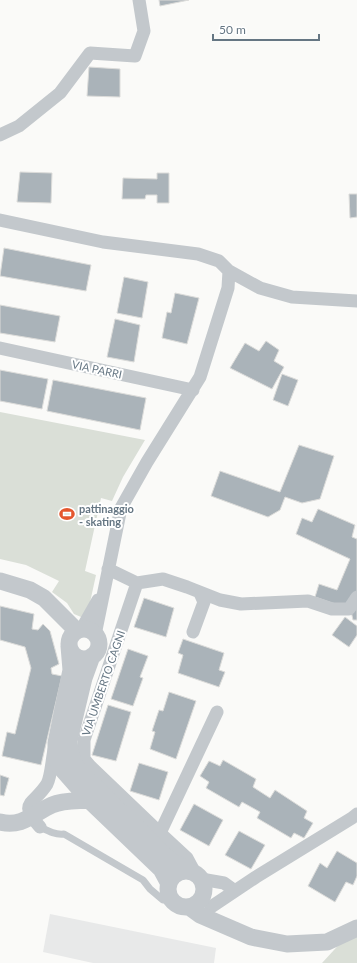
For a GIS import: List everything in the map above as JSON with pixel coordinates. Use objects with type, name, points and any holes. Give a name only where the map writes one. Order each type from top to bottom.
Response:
[{"type":"street","points":[[0,135],[19,126],[60,93],[90,53],[135,56],[144,31],[139,0]]},
{"type":"street","points":[[0,220],[103,242],[198,254],[219,261],[229,271],[260,288],[292,297],[357,301]]},
{"type":"street","points":[[92,656],[83,659],[74,655],[78,636],[104,590],[121,508],[147,462],[200,377],[228,288],[229,271]]},
{"type":"street","name":"VIA PARRI","points":[[0,348],[193,390]]},
{"type":"street","points":[[108,569],[137,583],[163,579],[220,600],[241,604],[308,602],[332,609],[348,609],[357,597]]},
{"type":"street","points":[[0,581],[30,590],[44,598],[78,636]]},
{"type":"street","name":"VIA UMBERTO CAGNI","points":[[137,583],[84,740],[84,759],[187,858],[200,885]]},
{"type":"street","points":[[192,632],[204,602],[200,593]]},
{"type":"street","points":[[31,822],[28,812],[29,805],[48,783],[78,636]]},
{"type":"street","name":"VIA UMBERTO CAGNI","points":[[78,636],[98,643],[98,648],[92,656],[84,678],[69,741],[69,751],[72,761],[78,771],[170,861],[200,885]]},
{"type":"street","points":[[160,833],[217,712]]},
{"type":"street","points":[[56,743],[56,758],[60,767],[89,800],[161,869],[169,890],[178,906],[189,907],[198,903],[200,885]]},
{"type":"street","points":[[0,822],[8,824],[31,822],[53,804],[89,800]]},
{"type":"street","points":[[169,890],[175,874],[179,872],[200,885],[235,891],[357,814]]},
{"type":"street","points":[[200,885],[224,883],[235,891]]},
{"type":"street","points":[[200,885],[224,924]]},
{"type":"street","points":[[189,907],[200,915],[224,924],[251,937],[287,944],[327,942],[357,928]]},
{"type":"lane","points":[[31,822],[53,833],[59,835],[64,834],[143,880],[150,889],[163,900],[169,890]]},
{"type":"shaded area","points":[[0,412],[145,440],[123,477],[112,501],[101,498],[85,571],[96,575],[89,607],[84,616],[81,617],[74,614],[67,603],[52,592],[59,581],[26,565],[0,559]]},
{"type":"shaded area","points":[[50,914],[216,948],[214,963],[93,963],[43,952]]},
{"type":"shaded area","points":[[357,925],[357,963],[322,963]]},
{"type":"building","points":[[159,0],[189,0],[160,6]]},
{"type":"building","points":[[89,67],[120,69],[120,97],[87,96]]},
{"type":"building","points":[[20,172],[52,173],[51,203],[17,202]]},
{"type":"building","points":[[157,173],[169,173],[169,203],[157,203],[157,195],[146,195],[145,199],[122,199],[123,178],[157,179]]},
{"type":"building","points":[[349,194],[357,194],[357,217],[350,218]]},
{"type":"building","points":[[4,248],[91,265],[86,291],[0,276]]},
{"type":"building","points":[[124,277],[148,282],[142,318],[117,313]]},
{"type":"building","points":[[175,293],[199,298],[187,344],[162,338],[167,312],[171,313]]},
{"type":"building","points":[[0,305],[60,316],[55,342],[0,333]]},
{"type":"building","points":[[115,319],[140,325],[134,362],[107,357]]},
{"type":"building","points":[[266,341],[279,350],[274,361],[284,367],[272,389],[230,368],[245,343],[259,351]]},
{"type":"building","points":[[0,370],[48,379],[42,409],[0,401]]},
{"type":"building","points":[[282,374],[298,380],[288,406],[273,400]]},
{"type":"building","points":[[53,380],[146,398],[140,430],[47,411]]},
{"type":"building","points":[[299,445],[334,456],[320,499],[302,503],[285,497],[280,510],[268,517],[211,496],[220,471],[280,492]]},
{"type":"building","points":[[318,509],[355,525],[352,537],[357,539],[357,592],[347,606],[315,597],[319,584],[337,590],[350,559],[296,534],[302,518],[312,522]]},
{"type":"building","points":[[144,598],[174,608],[166,637],[134,627]]},
{"type":"building","points":[[357,603],[357,620],[353,620],[351,611]]},
{"type":"building","points":[[0,606],[34,614],[32,629],[38,630],[43,624],[50,631],[59,664],[51,668],[52,674],[62,676],[41,765],[2,756],[7,732],[15,734],[31,668],[25,647],[0,640]]},
{"type":"building","points":[[345,617],[357,626],[357,635],[349,647],[332,635]]},
{"type":"building","points":[[183,639],[224,653],[219,670],[225,672],[219,687],[178,673],[183,655],[178,653]]},
{"type":"building","points":[[128,649],[148,656],[140,677],[143,678],[133,706],[111,699]]},
{"type":"building","points":[[169,692],[196,701],[176,759],[150,749],[155,732],[152,731],[159,710],[163,711]]},
{"type":"building","points":[[108,705],[131,712],[116,761],[92,755]]},
{"type":"building","points":[[223,760],[256,779],[253,787],[270,798],[275,790],[307,811],[304,818],[313,823],[304,838],[294,833],[291,838],[257,818],[260,812],[242,802],[239,807],[206,788],[209,782],[200,776],[209,761],[220,766]]},
{"type":"building","points":[[139,763],[168,772],[159,800],[130,791]]},
{"type":"building","points":[[0,775],[9,778],[4,796],[0,795]]},
{"type":"building","points":[[194,804],[223,820],[209,846],[180,830]]},
{"type":"building","points":[[239,831],[265,845],[251,869],[225,855]]},
{"type":"building","points":[[337,851],[357,863],[357,876],[353,885],[346,882],[335,902],[308,886],[320,863],[327,868]]},
{"type":"place","name":"pattinaggio - skating","points":[[67,514]]}]
